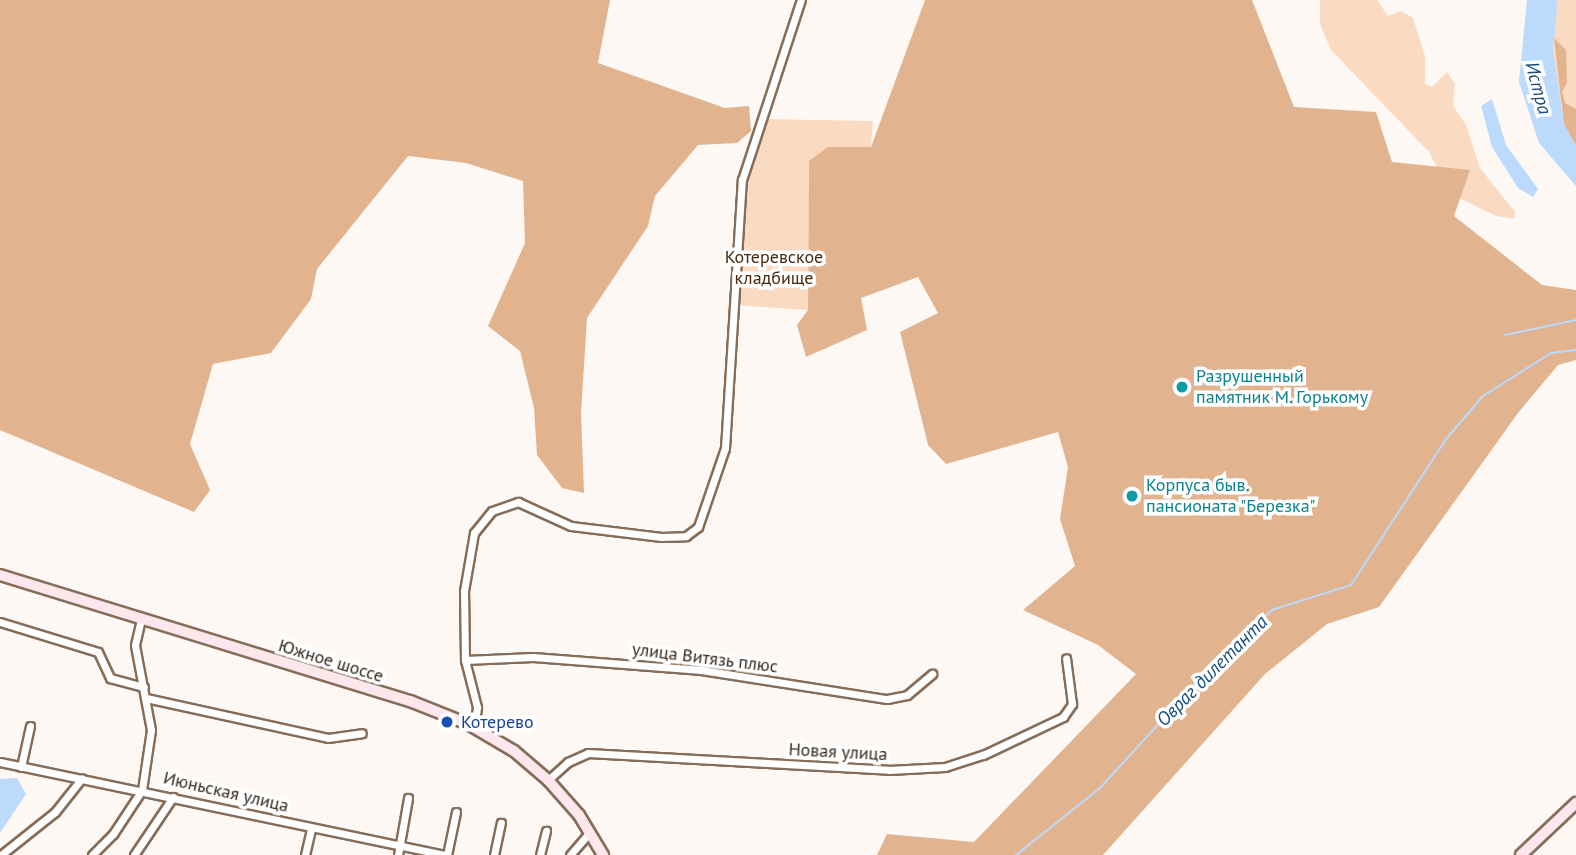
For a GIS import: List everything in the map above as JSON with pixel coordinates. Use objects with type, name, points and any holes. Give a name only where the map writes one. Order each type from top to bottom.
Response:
[{"type":"main road","name":"Южное шоссе","points":[[0,575],[410,701],[474,727],[514,751],[548,780],[590,832],[603,855]]},
{"type":"main road","points":[[1521,855],[1576,803]]},
{"type":"street","points":[[474,727],[477,707],[465,660],[464,591],[474,533],[505,503],[529,504],[571,526],[661,537],[686,537],[698,527],[724,448],[742,180],[801,0]]},
{"type":"street","points":[[92,855],[113,834],[142,790],[151,743],[146,698],[135,645],[141,619]]},
{"type":"street","points":[[0,622],[98,652],[110,678],[144,687]]},
{"type":"street","name":"улица Витязь плюс","points":[[465,660],[533,657],[701,670],[887,699],[906,695],[932,674]]},
{"type":"street","name":"Новая улица","points":[[548,780],[568,762],[589,752],[889,770],[944,767],[984,755],[1063,717],[1072,704],[1066,658]]},
{"type":"street","points":[[146,698],[328,738],[362,733]]},
{"type":"street","points":[[22,767],[30,726]]},
{"type":"street","name":"Июньская улица","points":[[0,762],[445,855]]},
{"type":"street","points":[[1,855],[55,812],[82,778]]},
{"type":"street","points":[[134,855],[173,797]]},
{"type":"street","points":[[398,855],[408,798]]},
{"type":"street","points":[[445,855],[456,812]]},
{"type":"street","points":[[494,855],[501,823]]},
{"type":"street","points":[[305,855],[312,828]]},
{"type":"street","points":[[540,855],[545,831]]},
{"type":"street","points":[[570,855],[590,832]]},
{"type":"green space","points":[[1320,0],[1377,0],[1388,16],[1401,11],[1413,18],[1425,56],[1425,84],[1432,87],[1447,72],[1455,84],[1453,106],[1466,125],[1480,168],[1515,212],[1514,219],[1496,216],[1451,194],[1429,152],[1331,50],[1320,24]]},
{"type":"green space","points":[[1558,0],[1576,0],[1576,146],[1557,91],[1553,49]]},
{"type":"green space","name":"Котеревское кладбище","points":[[765,119],[873,121],[871,147],[828,147],[809,162],[808,310],[734,305],[744,201]]},
{"type":"shaded area","points":[[0,0],[610,0],[598,63],[725,108],[749,106],[751,131],[737,143],[698,145],[655,196],[648,226],[587,318],[581,413],[584,493],[562,488],[537,455],[534,408],[520,351],[488,326],[525,243],[523,181],[466,163],[408,156],[317,269],[311,299],[271,353],[213,364],[190,444],[210,490],[194,512],[0,430]]},
{"type":"shaded area","points":[[925,0],[1252,0],[1294,107],[1376,112],[1392,162],[1470,170],[1454,216],[1542,285],[1576,290],[1576,360],[1558,365],[1518,413],[1379,607],[1327,624],[1265,674],[1103,855],[877,855],[887,834],[974,842],[1136,674],[1098,645],[1023,610],[1075,566],[1060,519],[1068,467],[1058,432],[946,464],[928,445],[900,332],[938,313],[918,277],[861,298],[867,330],[806,357],[797,325],[808,310],[809,161],[828,147],[871,147]]},
{"type":"shaded area","points":[[1554,38],[1566,50],[1567,83],[1562,91],[1565,103],[1576,109],[1576,146],[1564,125]]},
{"type":"water","name":"Истра","points":[[1527,0],[1558,0],[1553,49],[1564,124],[1576,146],[1576,186],[1539,143],[1519,82]]},
{"type":"water","points":[[1492,99],[1506,145],[1538,189],[1533,197],[1518,188],[1492,147],[1481,106]]},
{"type":"water","points":[[17,778],[26,794],[0,833],[0,779]]},
{"type":"waterway","points":[[1505,335],[1576,320]]},
{"type":"waterway","name":"Овраг дилетанта","points":[[1016,855],[1100,788],[1214,663],[1272,610],[1351,585],[1447,438],[1483,396],[1551,353],[1576,350]]},
{"type":"place","name":"Разрушенный памятник М. Горькому","points":[[1182,387]]},
{"type":"place","name":"Корпуса быв. пансионата \"Березка\"","points":[[1132,496]]},
{"type":"place","name":"Котерево","points":[[447,722]]}]
